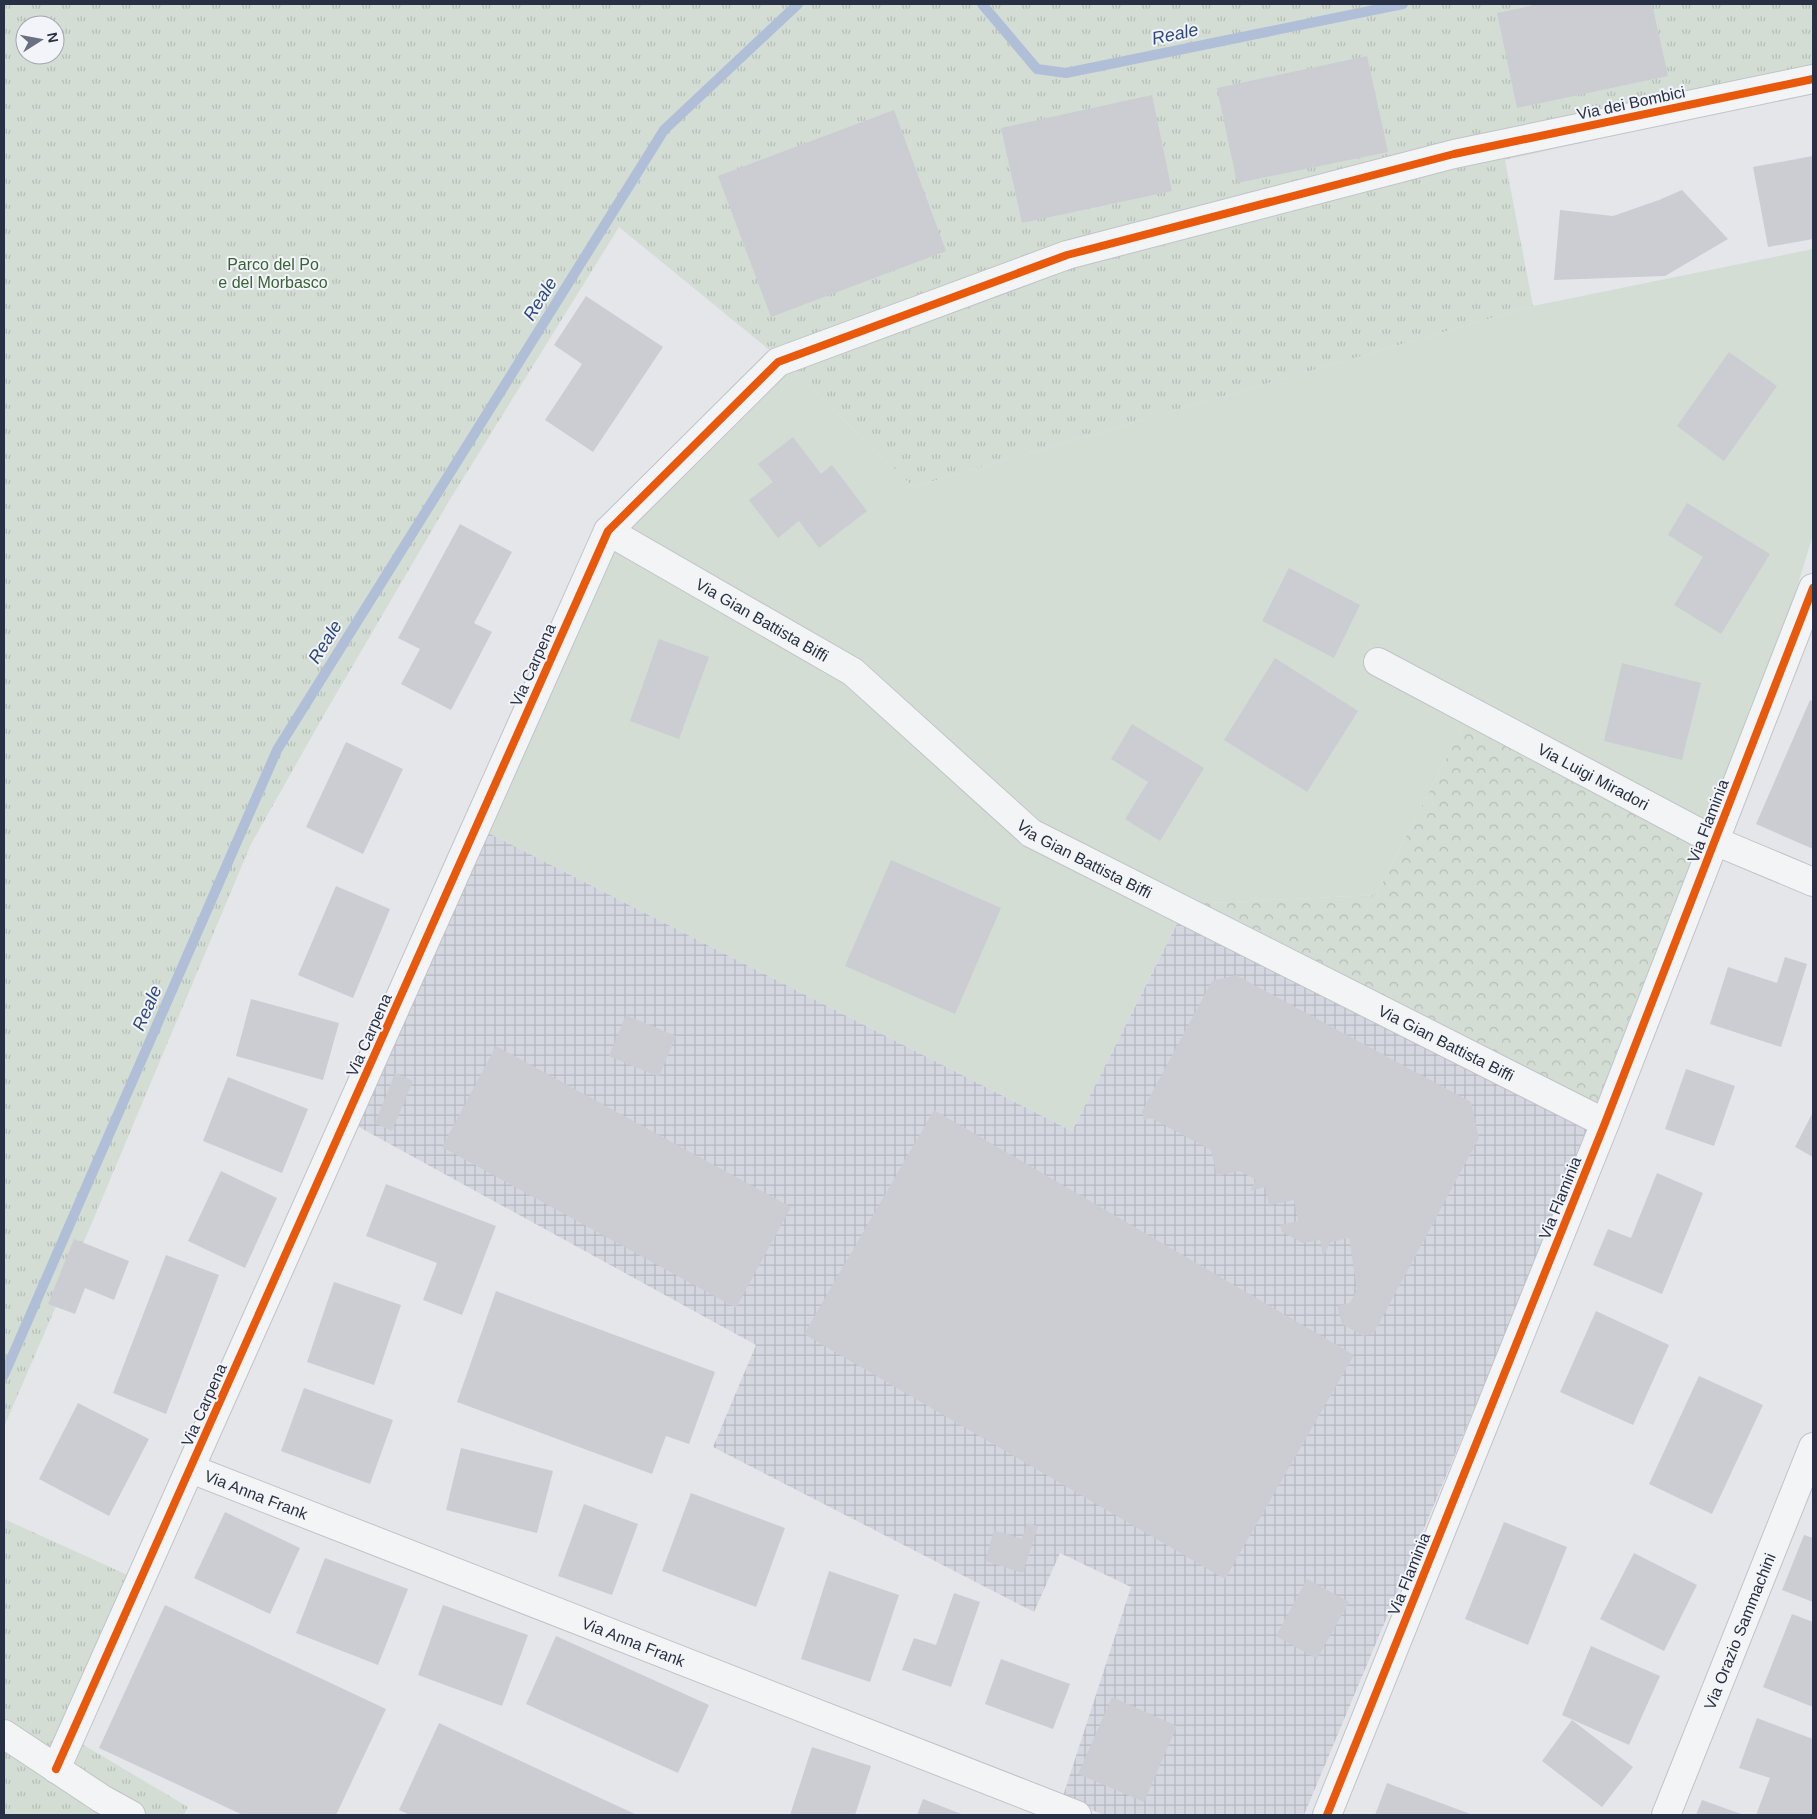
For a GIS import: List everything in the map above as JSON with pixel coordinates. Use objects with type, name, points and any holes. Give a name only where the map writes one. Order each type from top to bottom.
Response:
[{"type":"street","name":"Via dei Bombici","points":[[778,362],[1067,255],[1454,154],[1813,79]]},
{"type":"street","name":"Via Carpena","points":[[56,1769],[608,531],[778,362]]},
{"type":"street","name":"Via Gian Battista Biffi","points":[[608,531],[852,672],[1031,833],[1605,1123]]},
{"type":"street","name":"Via Flaminia","points":[[1327,1815],[1605,1123],[1813,588]]},
{"type":"street","name":"Via Luigi Miradori","points":[[1378,662],[1715,841],[1813,882]]},
{"type":"street","name":"Via Orazio Sammachini","points":[[1666,1815],[1813,1447]]},
{"type":"street","name":"Via Anna Frank","points":[[190,1469],[1077,1815]]},
{"type":"street","points":[[4,1734],[102,1799],[130,1815]]},
{"type":"shaded area","points":[[475,826],[1072,1131],[1187,904],[1590,1132],[1304,1815],[1103,1815],[1063,1796],[1131,1587],[1060,1553],[1034,1612],[713,1447],[756,1345],[348,1121]]},
{"type":"green space","name":"Parco del Po e del Morbasco","points":[[4,4],[1813,4],[1813,91],[1505,160],[1533,306],[913,487],[783,361],[619,227],[449,501],[251,844],[4,1427]]},
{"type":"green space","points":[[1813,249],[1813,535],[1720,838],[1479,695],[1376,895],[1187,904],[1072,1131],[475,826],[605,527],[783,361],[913,487],[1533,306]]},
{"type":"green space","points":[[1479,695],[1720,838],[1590,1132],[1187,904],[1376,895]]},
{"type":"green space","points":[[4,1519],[134,1578],[65,1734],[188,1807],[184,1815],[4,1815]]},
{"type":"building","points":[[1540,4],[1652,4],[1668,76],[1517,108],[1497,13]]},
{"type":"building","points":[[1367,56],[1388,152],[1237,183],[1217,88]]},
{"type":"building","points":[[1152,95],[1172,191],[1022,223],[1001,128]]},
{"type":"building","points":[[894,110],[946,251],[771,317],[718,176]]},
{"type":"building","points":[[1813,156],[1813,239],[1768,247],[1753,167]]},
{"type":"building","points":[[1682,190],[1728,239],[1665,276],[1554,280],[1560,210],[1613,216]]},
{"type":"building","points":[[586,296],[663,347],[593,452],[545,420],[582,364],[554,345]]},
{"type":"building","points":[[1729,352],[1777,386],[1724,461],[1677,426]]},
{"type":"building","points":[[793,437],[821,474],[832,465],[867,511],[819,548],[799,521],[778,538],[749,500],[773,482],[758,464]]},
{"type":"building","points":[[1687,503],[1770,554],[1721,634],[1674,605],[1703,557],[1668,535]]},
{"type":"building","points":[[460,524],[512,552],[474,623],[492,632],[451,710],[401,684],[420,649],[398,638]]},
{"type":"building","points":[[1289,568],[1360,605],[1334,658],[1262,621]]},
{"type":"building","points":[[659,639],[709,657],[679,739],[630,721]]},
{"type":"building","points":[[1275,658],[1358,711],[1307,792],[1224,740]]},
{"type":"building","points":[[1622,663],[1701,683],[1682,760],[1604,741]]},
{"type":"building","points":[[1810,700],[1813,702],[1813,849],[1756,824]]},
{"type":"building","points":[[1132,724],[1204,768],[1160,841],[1125,819],[1148,782],[1111,759]]},
{"type":"building","points":[[346,742],[403,769],[363,854],[306,827]]},
{"type":"building","points":[[891,860],[1001,908],[955,1014],[845,966]]},
{"type":"building","points":[[336,886],[390,909],[353,998],[298,975]]},
{"type":"building","points":[[1785,957],[1807,964],[1781,1047],[1710,1024],[1728,967],[1777,983]]},
{"type":"building","points":[[1236,975],[1471,1102],[1479,1138],[1374,1333],[1363,1336],[1342,1324],[1337,1306],[1350,1303],[1357,1289],[1349,1238],[1331,1242],[1323,1256],[1320,1240],[1303,1243],[1282,1232],[1280,1225],[1298,1221],[1294,1200],[1269,1205],[1265,1187],[1250,1191],[1256,1180],[1240,1171],[1217,1176],[1211,1150],[1151,1118],[1144,1120],[1142,1111],[1212,981]]},
{"type":"building","points":[[251,999],[339,1023],[323,1080],[236,1056]]},
{"type":"building","points":[[626,1015],[676,1036],[659,1077],[609,1056]]},
{"type":"building","points":[[496,1046],[791,1207],[736,1308],[442,1147]]},
{"type":"building","points":[[1686,1069],[1735,1086],[1714,1146],[1665,1129]]},
{"type":"building","points":[[395,1073],[413,1081],[392,1131],[375,1123]]},
{"type":"building","points":[[228,1077],[308,1109],[282,1173],[203,1141]]},
{"type":"building","points":[[934,1110],[1354,1355],[1225,1579],[804,1334]]},
{"type":"building","points":[[1813,1112],[1813,1157],[1795,1147]]},
{"type":"building","points":[[221,1171],[277,1198],[245,1268],[188,1241]]},
{"type":"building","points":[[1657,1173],[1703,1193],[1662,1294],[1593,1265],[1608,1229],[1631,1238]]},
{"type":"building","points":[[386,1184],[496,1226],[462,1315],[423,1300],[437,1263],[366,1236]]},
{"type":"building","points":[[74,1239],[129,1261],[114,1300],[85,1288],[75,1314],[48,1304]]},
{"type":"building","points":[[166,1255],[219,1275],[166,1414],[113,1393]]},
{"type":"building","points":[[334,1282],[401,1305],[374,1385],[307,1362]]},
{"type":"building","points":[[496,1291],[715,1372],[689,1444],[666,1436],[652,1474],[457,1402]]},
{"type":"building","points":[[1596,1311],[1669,1345],[1633,1425],[1560,1392]]},
{"type":"building","points":[[1699,1376],[1763,1405],[1712,1514],[1649,1484]]},
{"type":"building","points":[[304,1388],[393,1420],[370,1484],[281,1451]]},
{"type":"building","points":[[78,1403],[149,1439],[109,1516],[39,1479]]},
{"type":"building","points":[[461,1448],[553,1471],[537,1533],[446,1510]]},
{"type":"building","points":[[691,1493],[785,1528],[756,1607],[662,1571]]},
{"type":"building","points":[[584,1504],[638,1524],[612,1595],[558,1576]]},
{"type":"building","points":[[225,1512],[300,1548],[270,1614],[194,1578]]},
{"type":"building","points":[[1504,1522],[1567,1547],[1528,1645],[1465,1619]]},
{"type":"building","points":[[1027,1523],[1038,1526],[1023,1573],[985,1561],[994,1530],[1022,1539]]},
{"type":"building","points":[[1804,1535],[1813,1538],[1813,1602],[1782,1590]]},
{"type":"building","points":[[1634,1553],[1697,1585],[1664,1651],[1600,1619]]},
{"type":"building","points":[[325,1558],[408,1589],[378,1665],[296,1633]]},
{"type":"building","points":[[829,1571],[899,1595],[870,1682],[801,1659]]},
{"type":"building","points":[[1307,1579],[1349,1602],[1317,1659],[1276,1636]]},
{"type":"building","points":[[954,1593],[980,1602],[951,1687],[902,1670],[914,1638],[936,1645]]},
{"type":"building","points":[[165,1605],[386,1709],[336,1815],[243,1815],[99,1748]]},
{"type":"building","points":[[443,1605],[528,1635],[502,1706],[418,1675]]},
{"type":"building","points":[[1792,1614],[1813,1622],[1813,1707],[1763,1687]]},
{"type":"building","points":[[556,1636],[709,1705],[678,1773],[526,1704]]},
{"type":"building","points":[[1591,1646],[1660,1676],[1629,1745],[1562,1715]]},
{"type":"building","points":[[1001,1659],[1070,1684],[1053,1729],[985,1704]]},
{"type":"building","points":[[1112,1697],[1177,1726],[1144,1802],[1078,1774]]},
{"type":"building","points":[[1757,1718],[1813,1739],[1813,1815],[1756,1815],[1770,1778],[1739,1768]]},
{"type":"building","points":[[1572,1720],[1633,1767],[1602,1807],[1542,1761]]},
{"type":"building","points":[[439,1723],[637,1815],[410,1815],[399,1810]]},
{"type":"building","points":[[812,1747],[871,1766],[855,1815],[790,1815]]},
{"type":"building","points":[[1387,1783],[1473,1815],[1375,1815]]},
{"type":"building","points":[[923,1799],[964,1815],[917,1815]]},
{"type":"building","points":[[1702,1800],[1744,1815],[1696,1815]]},
{"type":"waterway","name":"Reale","points":[[4,1375],[277,750],[664,130],[798,4]]},
{"type":"waterway","name":"Reale","points":[[982,4],[1037,69],[1066,73],[1403,4]]},
{"type":"cycle path","points":[[56,1769],[608,531],[778,362],[1067,255],[1454,154],[1813,79]]},
{"type":"cycle path","points":[[1327,1815],[1605,1123],[1813,588]]}]
